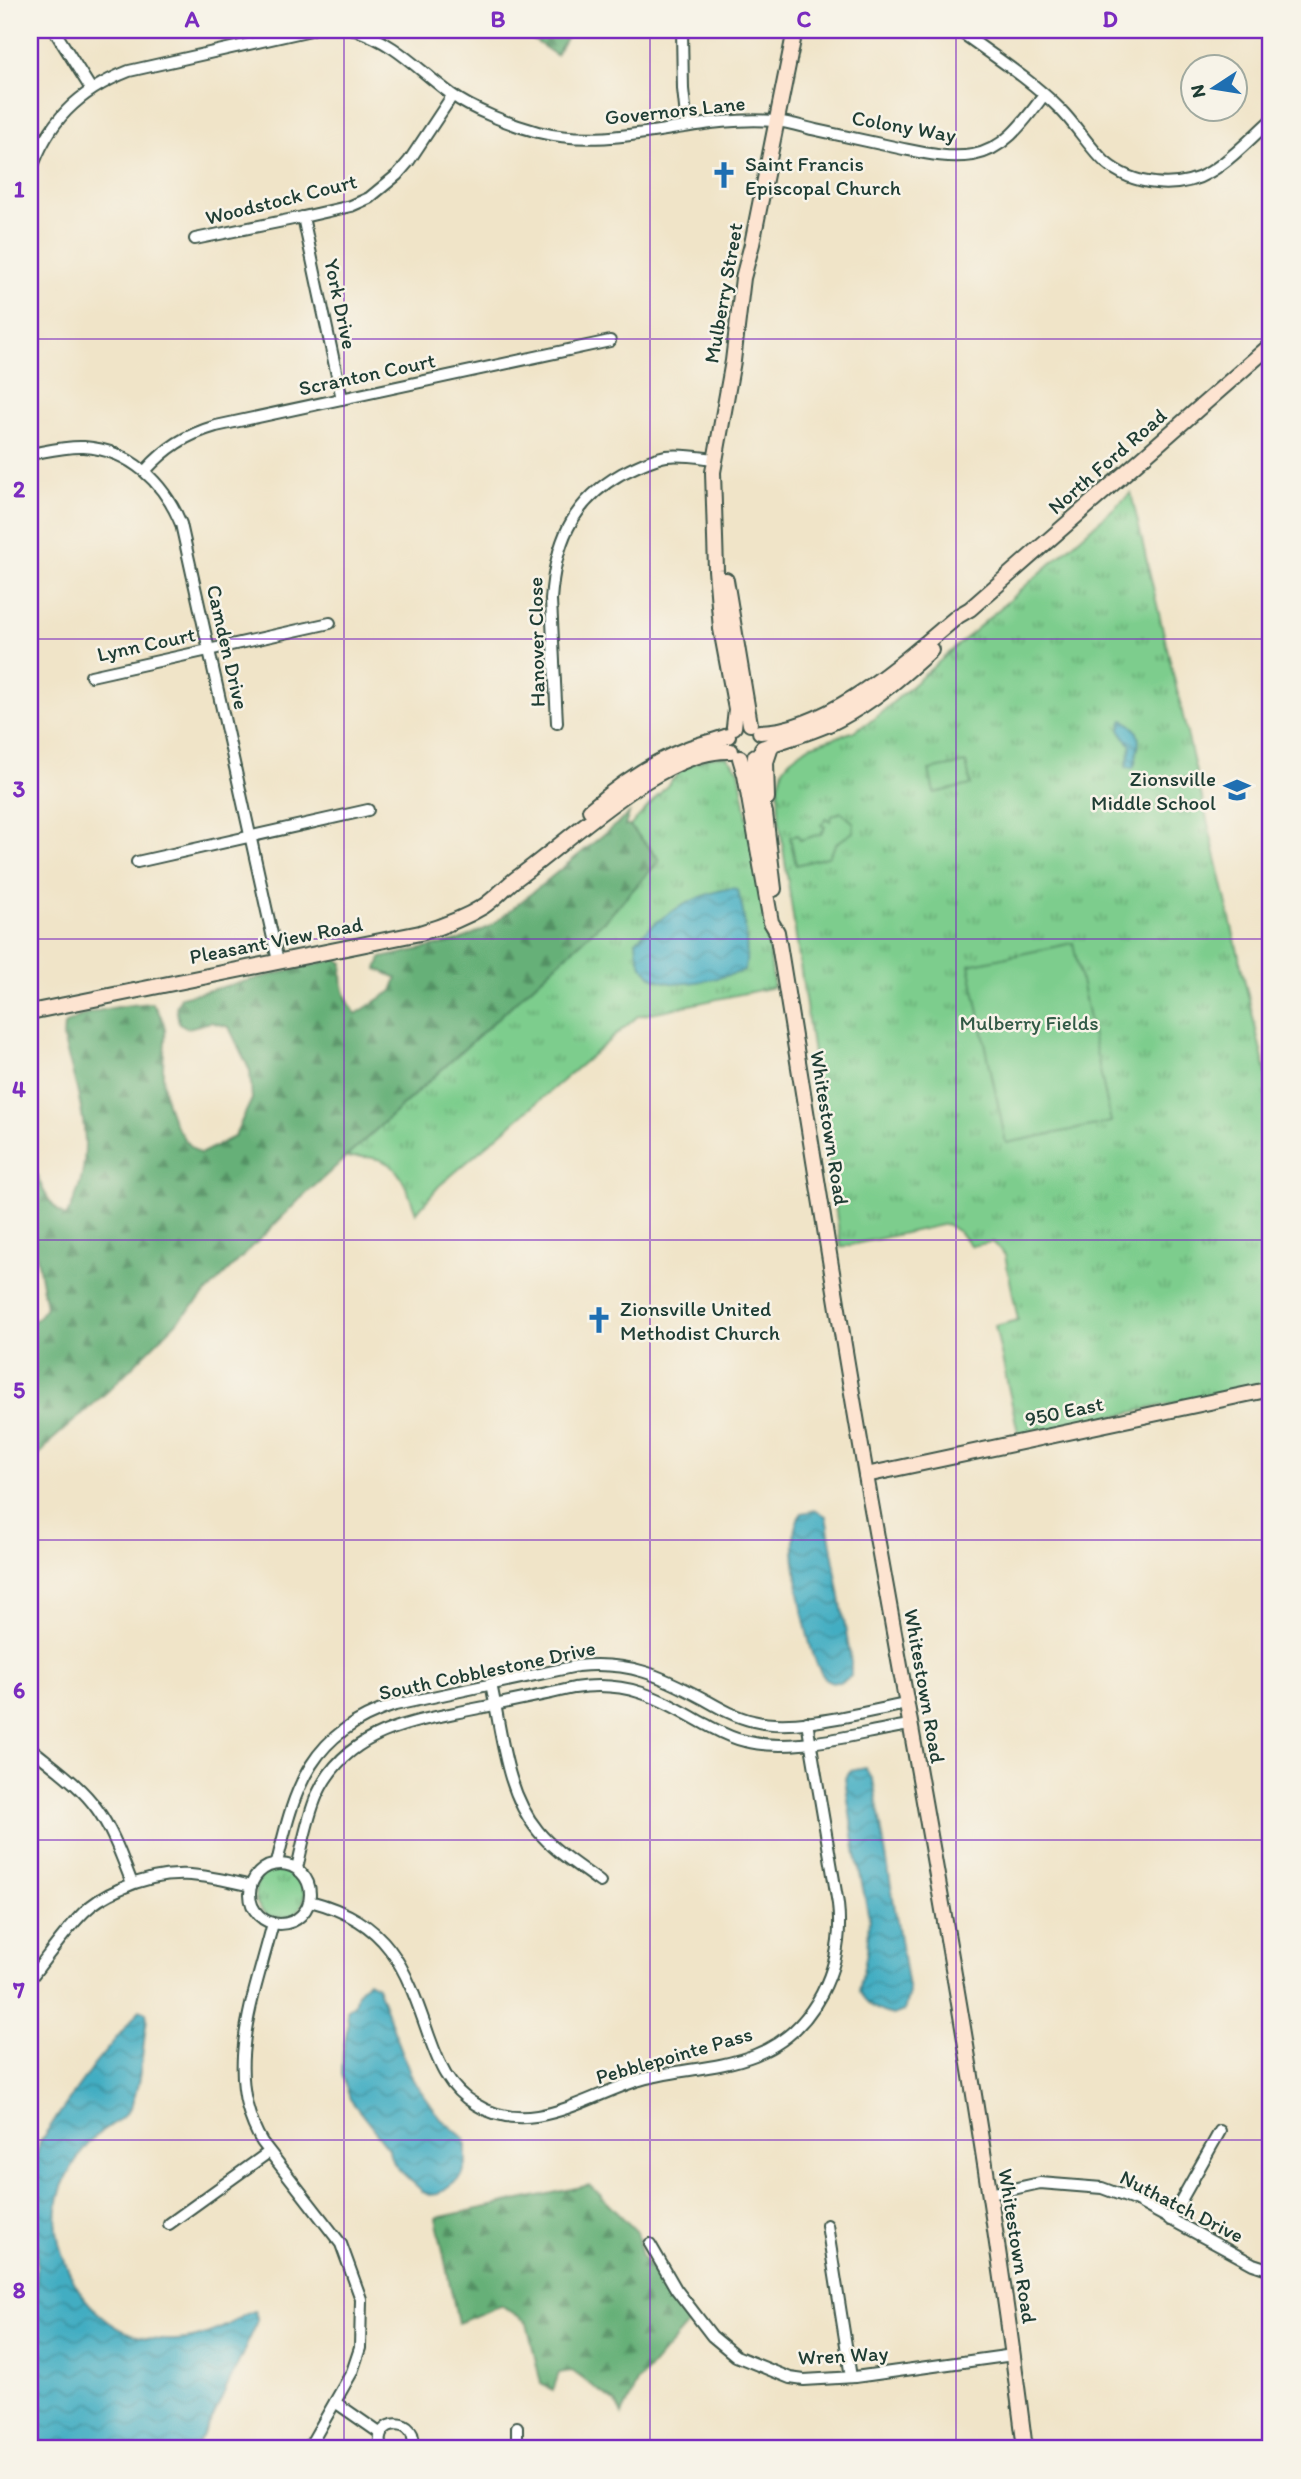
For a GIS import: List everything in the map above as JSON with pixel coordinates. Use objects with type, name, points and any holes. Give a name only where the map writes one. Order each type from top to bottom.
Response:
[{"type":"street","points":[[54,30],[92,89]]},
{"type":"street","points":[[30,174],[48,132],[73,103],[92,89],[129,71],[311,30]]},
{"type":"street","name":"Governors Lane","points":[[355,30],[377,37],[401,53],[452,96],[505,121],[538,132],[566,137],[624,137],[730,120],[777,121]]},
{"type":"street","points":[[682,30],[687,126]]},
{"type":"street","name":"Mulberry Street","points":[[735,755],[731,731],[736,709],[722,629],[714,459],[733,360],[743,278],[795,30]]},
{"type":"street","points":[[958,30],[1044,95],[1067,116],[1104,161],[1136,179],[1158,184],[1182,182],[1210,172],[1271,120]]},
{"type":"street","name":"Colony Way","points":[[777,121],[923,153],[959,156],[989,149],[1010,137],[1044,95]]},
{"type":"street","name":"Woodstock Court","points":[[195,239],[351,206],[369,198],[409,161],[452,96]]},
{"type":"street","name":"York Drive","points":[[303,217],[342,399]]},
{"type":"street","name":"Scranton Court","points":[[145,471],[170,446],[198,431],[610,341]]},
{"type":"street","name":"North Ford Road","points":[[731,731],[755,728],[777,731],[802,724],[873,685],[970,609],[1271,345]]},
{"type":"street","name":"Camden Drive","points":[[30,454],[84,447],[111,453],[145,471],[167,496],[181,524],[278,961]]},
{"type":"street","name":"Hanover Close","points":[[557,723],[551,600],[559,550],[573,519],[595,492],[645,462],[665,456],[714,459]]},
{"type":"street","name":"Mulberry Street","points":[[715,524],[755,728],[763,749]]},
{"type":"street","name":"North Ford Road","points":[[735,755],[763,749],[837,721],[865,704],[897,681],[963,621],[970,609]]},
{"type":"street","name":"Lynn Court","points":[[91,676],[330,623]]},
{"type":"street","name":"Pleasant View Road","points":[[30,1012],[420,933],[458,922],[488,904],[614,789],[650,766],[731,731]]},
{"type":"street","name":"Whitestown Road","points":[[763,749],[766,762],[765,813]]},
{"type":"street","name":"Whitestown Road","points":[[763,749],[755,776],[765,813],[779,919],[777,932],[866,1475],[990,2194],[1025,2449]]},
{"type":"street","name":"Pleasant View Road","points":[[517,878],[530,871],[643,782],[707,753],[735,755]]},
{"type":"street","name":"Whitestown Road","points":[[735,755],[745,775],[771,922],[777,932]]},
{"type":"street","points":[[137,862],[368,810]]},
{"type":"street","name":"950 East","points":[[866,1475],[1271,1389]]},
{"type":"street","name":"South Cobblestone Drive","points":[[277,1863],[290,1808],[302,1780],[321,1751],[354,1723],[380,1710],[577,1666],[618,1665],[662,1677],[743,1718],[776,1725],[907,1704]]},
{"type":"street","points":[[491,1684],[512,1781],[528,1817],[552,1845],[600,1882]]},
{"type":"street","name":"South Cobblestone Drive","points":[[297,1868],[317,1795],[332,1771],[349,1753],[370,1738],[400,1725],[577,1688],[612,1686],[652,1696],[722,1733],[746,1742],[783,1746],[910,1725]]},
{"type":"street","name":"Pebblepointe Pass","points":[[310,1901],[355,1918],[390,1948],[409,1979],[446,2077],[463,2096],[493,2113],[519,2118],[536,2117],[647,2078],[744,2058],[775,2044],[804,2020],[824,1990],[836,1957],[838,1904],[807,1722]]},
{"type":"street","points":[[33,1750],[97,1808],[112,1834],[132,1883]]},
{"type":"street","points":[[277,1863],[297,1868],[309,1884],[310,1901],[305,1912],[297,1919],[283,1924],[264,1919],[255,1911],[250,1900],[251,1886],[261,1870],[277,1863]]},
{"type":"street","points":[[30,1979],[83,1913],[102,1897],[132,1883],[162,1875],[187,1874],[251,1886]]},
{"type":"street","points":[[273,1923],[245,2038],[241,2070],[247,2110],[269,2152],[341,2244],[361,2299],[360,2348],[352,2372],[308,2449]]},
{"type":"street","points":[[1170,2220],[1220,2132]]},
{"type":"street","points":[[169,2224],[269,2152]]},
{"type":"street","name":"Nuthatch Drive","points":[[990,2194],[1040,2183],[1102,2188],[1137,2201],[1253,2264],[1271,2270]]},
{"type":"street","points":[[827,2225],[850,2377]]},
{"type":"street","name":"Wren Way","points":[[650,2244],[676,2289],[712,2336],[736,2356],[790,2378],[804,2380],[850,2377],[1013,2355]]},
{"type":"street","points":[[335,2402],[381,2434]]},
{"type":"street","points":[[381,2449],[381,2434],[389,2426],[401,2424],[414,2435],[412,2449]]},
{"type":"street","points":[[517,2427],[517,2449]]},
{"type":"green space","points":[[519,30],[566,30],[569,33],[556,55]]},
{"type":"green space","name":"Mulberry Fields","points":[[1131,493],[1271,1094],[1271,1382],[1019,1437],[995,1326],[1018,1320],[1005,1255],[993,1242],[971,1246],[960,1233],[946,1224],[841,1247],[779,820],[778,786],[783,769],[790,759],[809,746],[852,732],[874,719]]},
{"type":"green space","points":[[726,756],[739,770],[774,987],[638,1016],[439,1186],[416,1213],[400,1176],[393,1168],[375,1158],[345,1158],[609,916],[657,863],[610,848],[685,766],[710,757]]},
{"type":"green space","points":[[966,763],[971,785],[934,793],[929,770]]},
{"type":"green space","points":[[841,812],[854,823],[853,832],[837,843],[828,857],[796,865],[790,837],[798,835],[800,840],[821,834],[825,827],[821,825],[826,818],[830,821],[832,816]]},
{"type":"green space","points":[[629,814],[625,826],[630,826],[660,860],[609,916],[296,1203],[108,1391],[51,1441],[30,1466],[30,1321],[37,1319],[46,1307],[30,1218],[30,1153],[47,1197],[66,1217],[77,1194],[85,1150],[81,1106],[63,1038],[64,1025],[94,1012],[152,1003],[165,1027],[163,1081],[167,1105],[183,1137],[200,1154],[234,1137],[252,1099],[250,1071],[229,1027],[211,1022],[188,1028],[179,1023],[176,1007],[181,997],[336,959],[343,963],[344,990],[356,1014],[392,991],[397,978],[377,969],[381,958],[458,941],[491,926]]},
{"type":"green space","points":[[1073,943],[1111,1122],[1006,1143],[969,965]]},
{"type":"green space","points":[[280,1868],[298,1875],[305,1893],[298,1911],[280,1918],[262,1911],[255,1893],[262,1875]]},
{"type":"green space","points":[[590,2185],[637,2232],[642,2257],[691,2321],[637,2383],[622,2415],[616,2403],[572,2371],[559,2373],[553,2390],[541,2384],[527,2322],[501,2305],[458,2323],[436,2218]]},
{"type":"water","points":[[1123,720],[1132,725],[1138,737],[1133,768],[1126,767],[1131,746],[1120,728]]},
{"type":"water","points":[[736,889],[744,917],[744,971],[693,983],[661,981],[648,974],[640,961],[636,941],[656,922],[679,907],[704,895]]},
{"type":"water","points":[[816,1510],[826,1516],[851,1661],[851,1676],[839,1682],[826,1679],[813,1654],[796,1568],[794,1538],[797,1522],[802,1513]]},
{"type":"water","points":[[865,1768],[873,1780],[875,1790],[909,1993],[904,2011],[893,2015],[873,2007],[859,1991],[867,1952],[869,1918],[855,1849],[845,1778],[851,1771]]},
{"type":"water","points":[[368,1981],[377,1986],[413,2080],[441,2119],[464,2138],[466,2164],[462,2176],[438,2194],[429,2195],[423,2192],[402,2172],[393,2161],[389,2149],[350,2099],[342,2074],[348,2025],[347,2010],[354,2005],[357,1993]]},
{"type":"water","points":[[140,2010],[146,2012],[147,2019],[134,2099],[123,2116],[97,2135],[86,2147],[70,2170],[60,2193],[57,2228],[66,2264],[84,2297],[96,2311],[116,2327],[140,2337],[158,2340],[188,2339],[220,2329],[254,2311],[257,2323],[195,2449],[30,2449],[30,2351],[36,2311],[36,2159],[40,2141],[94,2065]]},
{"type":"place","name":"Saint Francis Episcopal Church","points":[[724,175]]},
{"type":"place","name":"Zionsville Middle School","points":[[1237,790]]},
{"type":"place","name":"Zionsville United Methodist Church","points":[[599,1320]]}]
